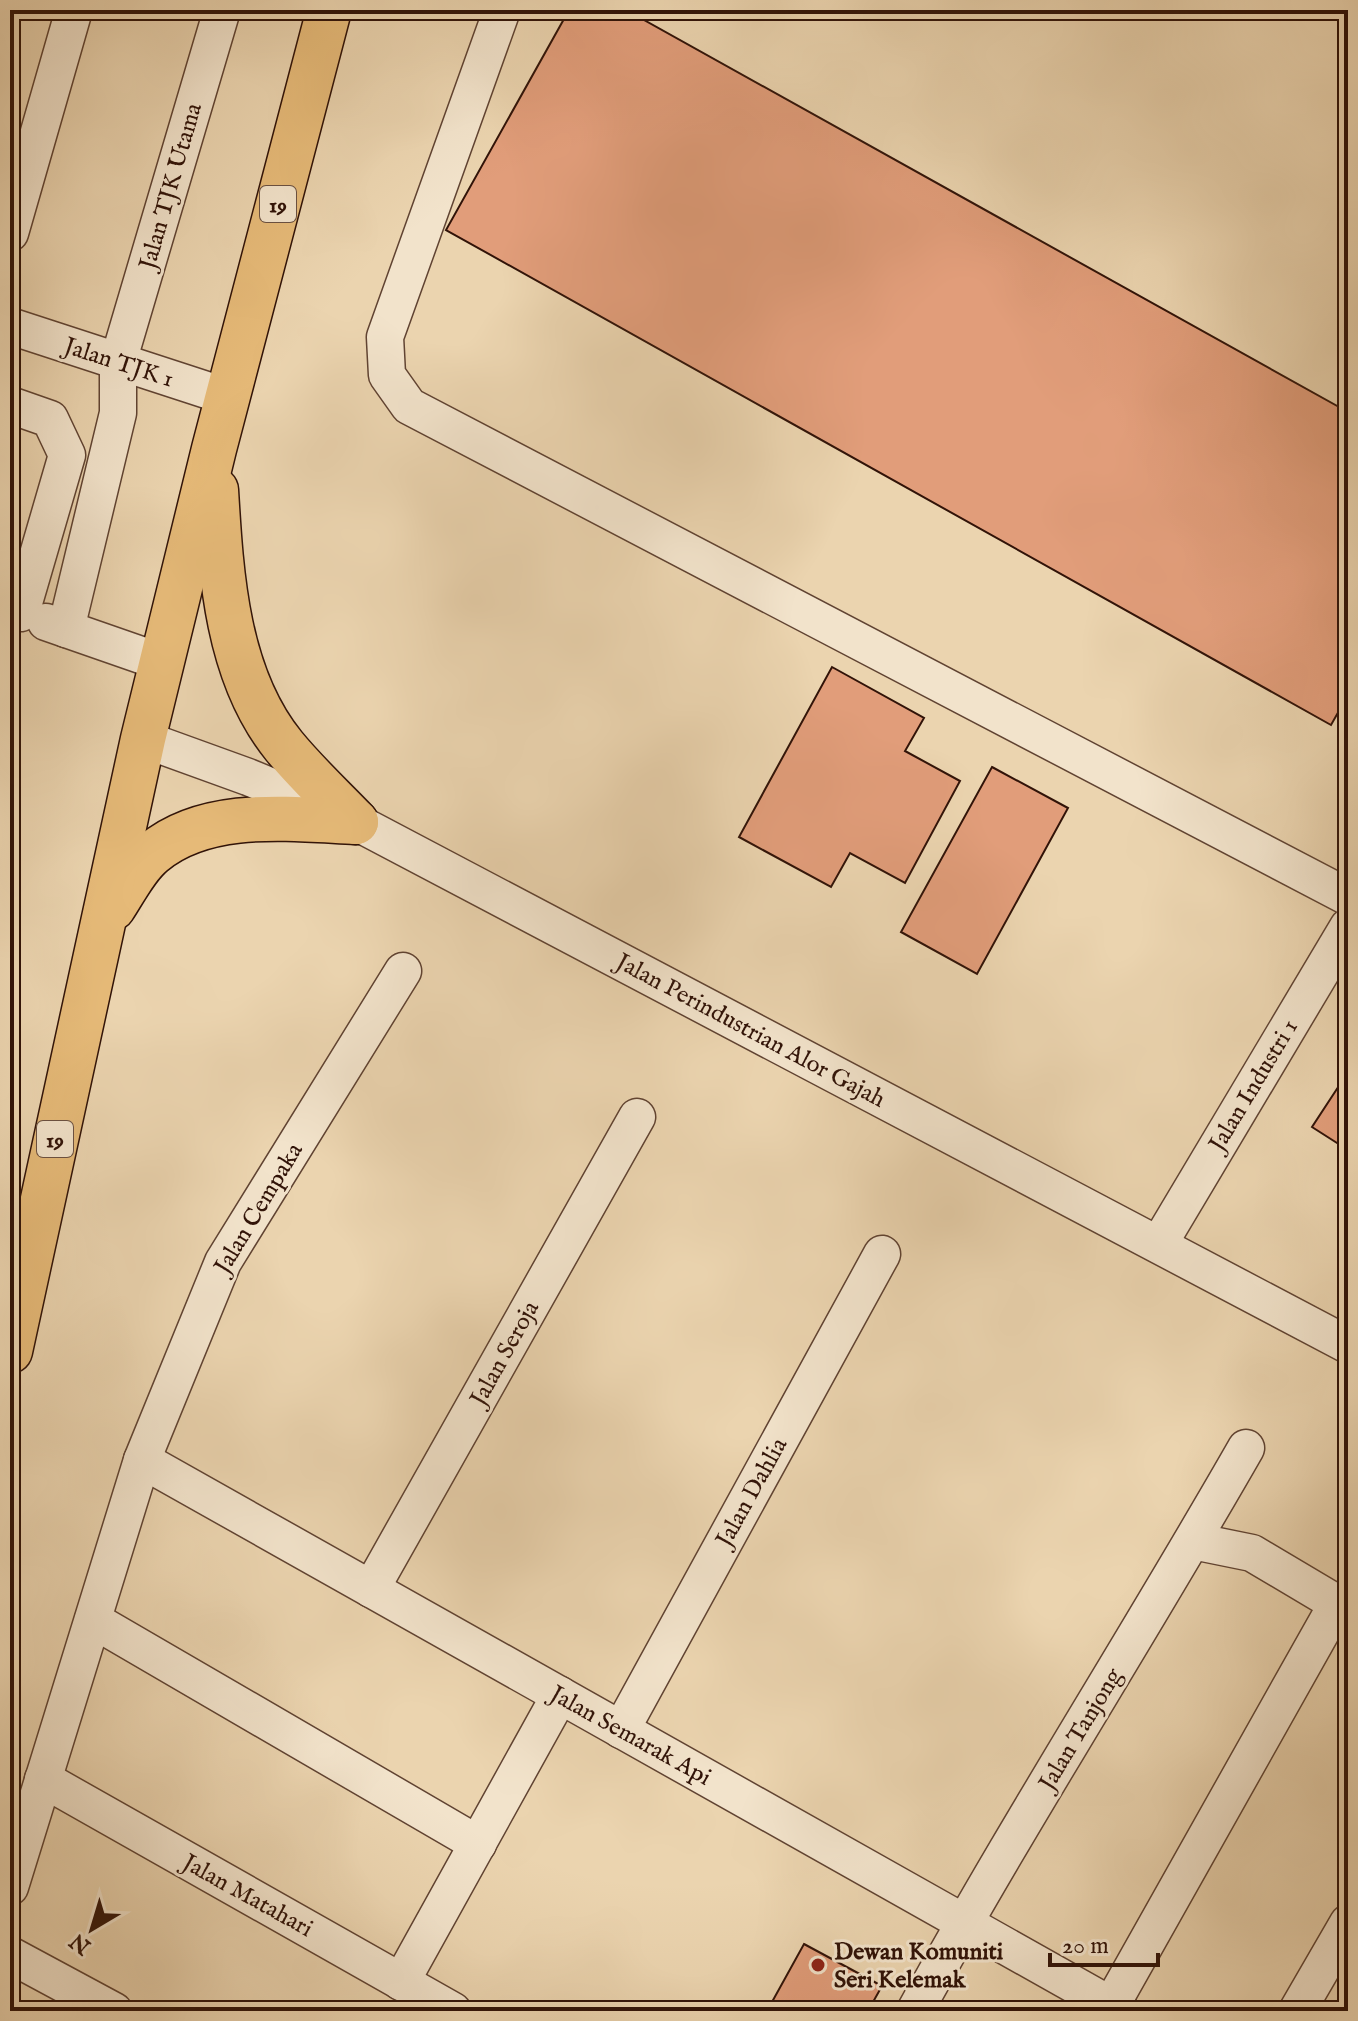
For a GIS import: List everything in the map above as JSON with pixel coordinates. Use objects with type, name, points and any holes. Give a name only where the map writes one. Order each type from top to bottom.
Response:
[{"type":"main road","name":"19","points":[[10,1351],[100,928],[161,662],[329,10]]},
{"type":"main road","points":[[214,449],[219,535],[239,658],[256,700],[283,744],[356,822]]},
{"type":"main road","points":[[100,928],[131,879],[153,853],[195,829],[231,822],[273,820],[356,822]]},
{"type":"street","points":[[10,233],[74,10]]},
{"type":"street","name":"Jalan TJK Utama","points":[[66,629],[118,413],[118,362],[222,10]]},
{"type":"street","points":[[502,10],[385,337],[387,375],[409,406],[1348,897]]},
{"type":"street","name":"Jalan TJK 1","points":[[10,326],[228,397]]},
{"type":"street","points":[[10,405],[50,419],[67,455],[15,611],[161,662]]},
{"type":"street","name":"Jalan Perindustrian Alor Gajah","points":[[143,739],[248,777],[356,822],[1348,1345]]},
{"type":"street","name":"Jalan Industri 1","points":[[1159,1244],[1348,927]]},
{"type":"street","name":"Jalan Cempaka","points":[[10,1887],[142,1460],[223,1262],[403,971]]},
{"type":"street","name":"Jalan Seroja","points":[[371,1589],[637,1117]]},
{"type":"street","name":"Jalan Dahlia","points":[[621,1730],[882,1254]]},
{"type":"street","name":"Jalan Tanjong","points":[[915,2011],[964,1922],[1246,1448]]},
{"type":"street","name":"Jalan Semarak Api","points":[[142,1460],[1113,2009]]},
{"type":"street","points":[[1113,2009],[1343,1607],[1252,1553],[1193,1541]]},
{"type":"street","points":[[93,1620],[478,1844]]},
{"type":"street","points":[[401,1982],[560,1695]]},
{"type":"street","name":"Jalan Matahari","points":[[43,1779],[453,2011]]},
{"type":"street","points":[[1297,2011],[1348,1923]]},
{"type":"street","points":[[10,1955],[114,2011]]},
{"type":"building","points":[[569,10],[626,10],[1348,412],[1348,695],[1331,725],[446,230]]},
{"type":"building","points":[[832,667],[924,718],[905,751],[960,781],[905,883],[850,853],[831,887],[739,837]]},
{"type":"building","points":[[992,767],[1068,808],[977,974],[901,932]]},
{"type":"building","points":[[1348,1072],[1348,1150],[1312,1127]]},
{"type":"building","name":"Dewan Komuniti Seri Kelemak","points":[[804,1944],[882,1986],[868,2011],[767,2011]]},
{"type":"place","name":"Dewan Komuniti Seri Kelemak","points":[[818,1965]]}]
